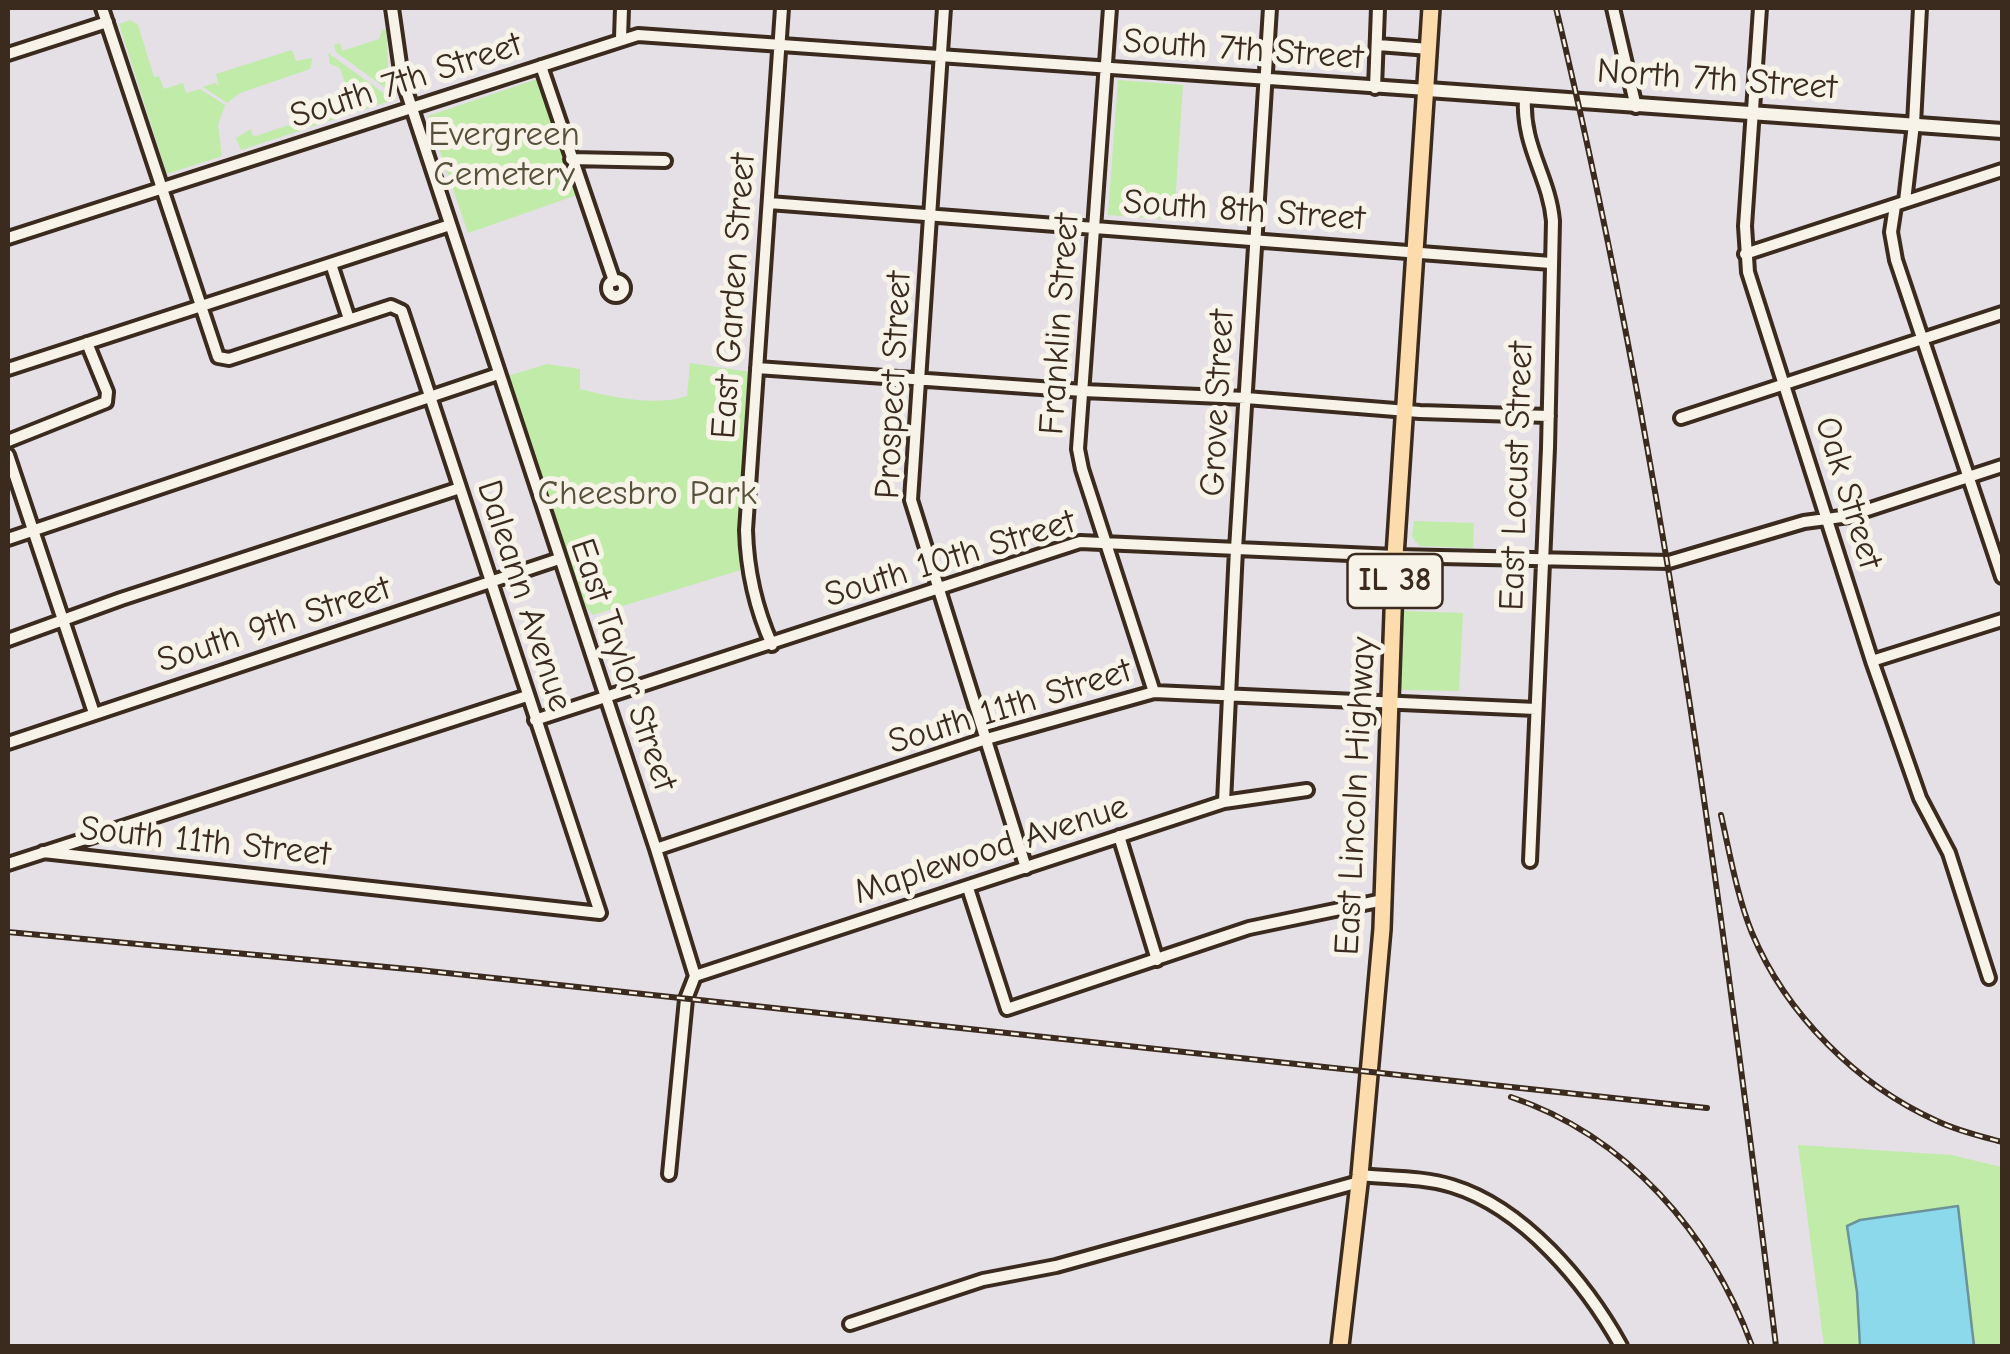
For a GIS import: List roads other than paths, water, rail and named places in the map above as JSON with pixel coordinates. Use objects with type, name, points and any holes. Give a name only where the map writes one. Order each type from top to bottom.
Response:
[{"type":"main road","name":"East Lincoln Highway","points":[[1340,1346],[1360,1179],[1383,900],[1395,556],[1431,8]]},
{"type":"street","points":[[102,8],[216,354],[229,359],[349,320],[331,264]]},
{"type":"street","name":"East Taylor Street","points":[[392,8],[402,78],[695,976]]},
{"type":"street","points":[[621,38],[622,8]]},
{"type":"street","name":"East Garden Street","points":[[772,645],[746,558],[782,8]]},
{"type":"street","name":"Prospect Street","points":[[944,8],[911,500],[1026,868]]},
{"type":"street","name":"Franklin Street","points":[[1110,8],[1079,458],[1154,692]]},
{"type":"street","name":"Grove Street","points":[[1224,802],[1270,8]]},
{"type":"street","points":[[1375,88],[1378,8]]},
{"type":"street","points":[[1613,8],[1636,107]]},
{"type":"street","name":"Oak Street","points":[[1760,8],[1751,112],[1748,272],[1872,662],[1920,798],[1949,853],[1990,978]]},
{"type":"street","points":[[1920,8],[1914,124],[1892,242],[2002,577]]},
{"type":"street","points":[[8,54],[107,22]]},
{"type":"street","name":"South 7th Street","points":[[8,238],[621,38],[652,35],[1428,90]]},
{"type":"street","points":[[1378,46],[1429,49]]},
{"type":"street","points":[[541,66],[614,280]]},
{"type":"street","name":"North 7th Street","points":[[1428,90],[2002,131]]},
{"type":"street","name":"East Locust Street","points":[[1524,97],[1526,138],[1552,213],[1530,861]]},
{"type":"street","points":[[572,159],[665,161]]},
{"type":"street","points":[[1746,254],[2002,170]]},
{"type":"street","name":"South 8th Street","points":[[769,203],[1552,263]]},
{"type":"street","points":[[8,369],[450,225]]},
{"type":"street","name":"Daleann Avenue","points":[[349,320],[396,306],[404,315],[600,913]]},
{"type":"street","points":[[1681,418],[2002,313]]},
{"type":"street","points":[[8,441],[106,402],[107,392],[87,343]]},
{"type":"street","points":[[757,368],[1084,392],[1548,416]]},
{"type":"street","points":[[8,539],[498,374]]},
{"type":"street","points":[[8,455],[94,713]]},
{"type":"street","name":"South 10th Street","points":[[535,720],[1080,542],[1395,556],[1669,562],[1804,522],[1848,516],[2002,466]]},
{"type":"street","points":[[8,640],[460,488]]},
{"type":"street","name":"South 9th Street","points":[[8,743],[558,559]]},
{"type":"street","points":[[1872,662],[2002,620]]},
{"type":"street","name":"South 11th Street","points":[[656,849],[983,740],[1154,692],[1536,709]]},
{"type":"street","points":[[8,864],[527,696]]},
{"type":"street","name":"Maplewood Avenue","points":[[695,976],[1224,802],[1307,790]]},
{"type":"street","points":[[1118,836],[1157,960]]},
{"type":"street","name":"South 11th Street","points":[[43,852],[600,913]]},
{"type":"street","points":[[968,888],[1007,1009],[1249,928],[1383,900]]},
{"type":"street","points":[[669,1174],[684,1008],[695,976]]},
{"type":"street","points":[[850,1324],[984,1280],[1056,1266],[1360,1179],[1450,1185],[1476,1195],[1554,1255],[1588,1292],[1621,1346]]},
{"type":"water","points":[[1958,1206],[1974,1346],[1860,1346],[1847,1226],[1860,1220]]},
{"type":"railway","points":[[1556,8],[1594,174],[1658,507],[1710,842],[1776,1346]]},
{"type":"railway","points":[[1721,815],[1752,933],[1766,963],[1804,1019],[1852,1067],[1907,1106],[1953,1128],[2002,1142]]},
{"type":"railway","points":[[8,932],[419,970],[1707,1108]]},
{"type":"railway","points":[[1511,1097],[1553,1114],[1592,1137],[1660,1194],[1713,1265],[1752,1346]]},
{"type":"park label","name":"Evergreen Cemetery","points":[[504,155]]},
{"type":"park label","name":"Cheesbro Park","points":[[647,494]]}]
